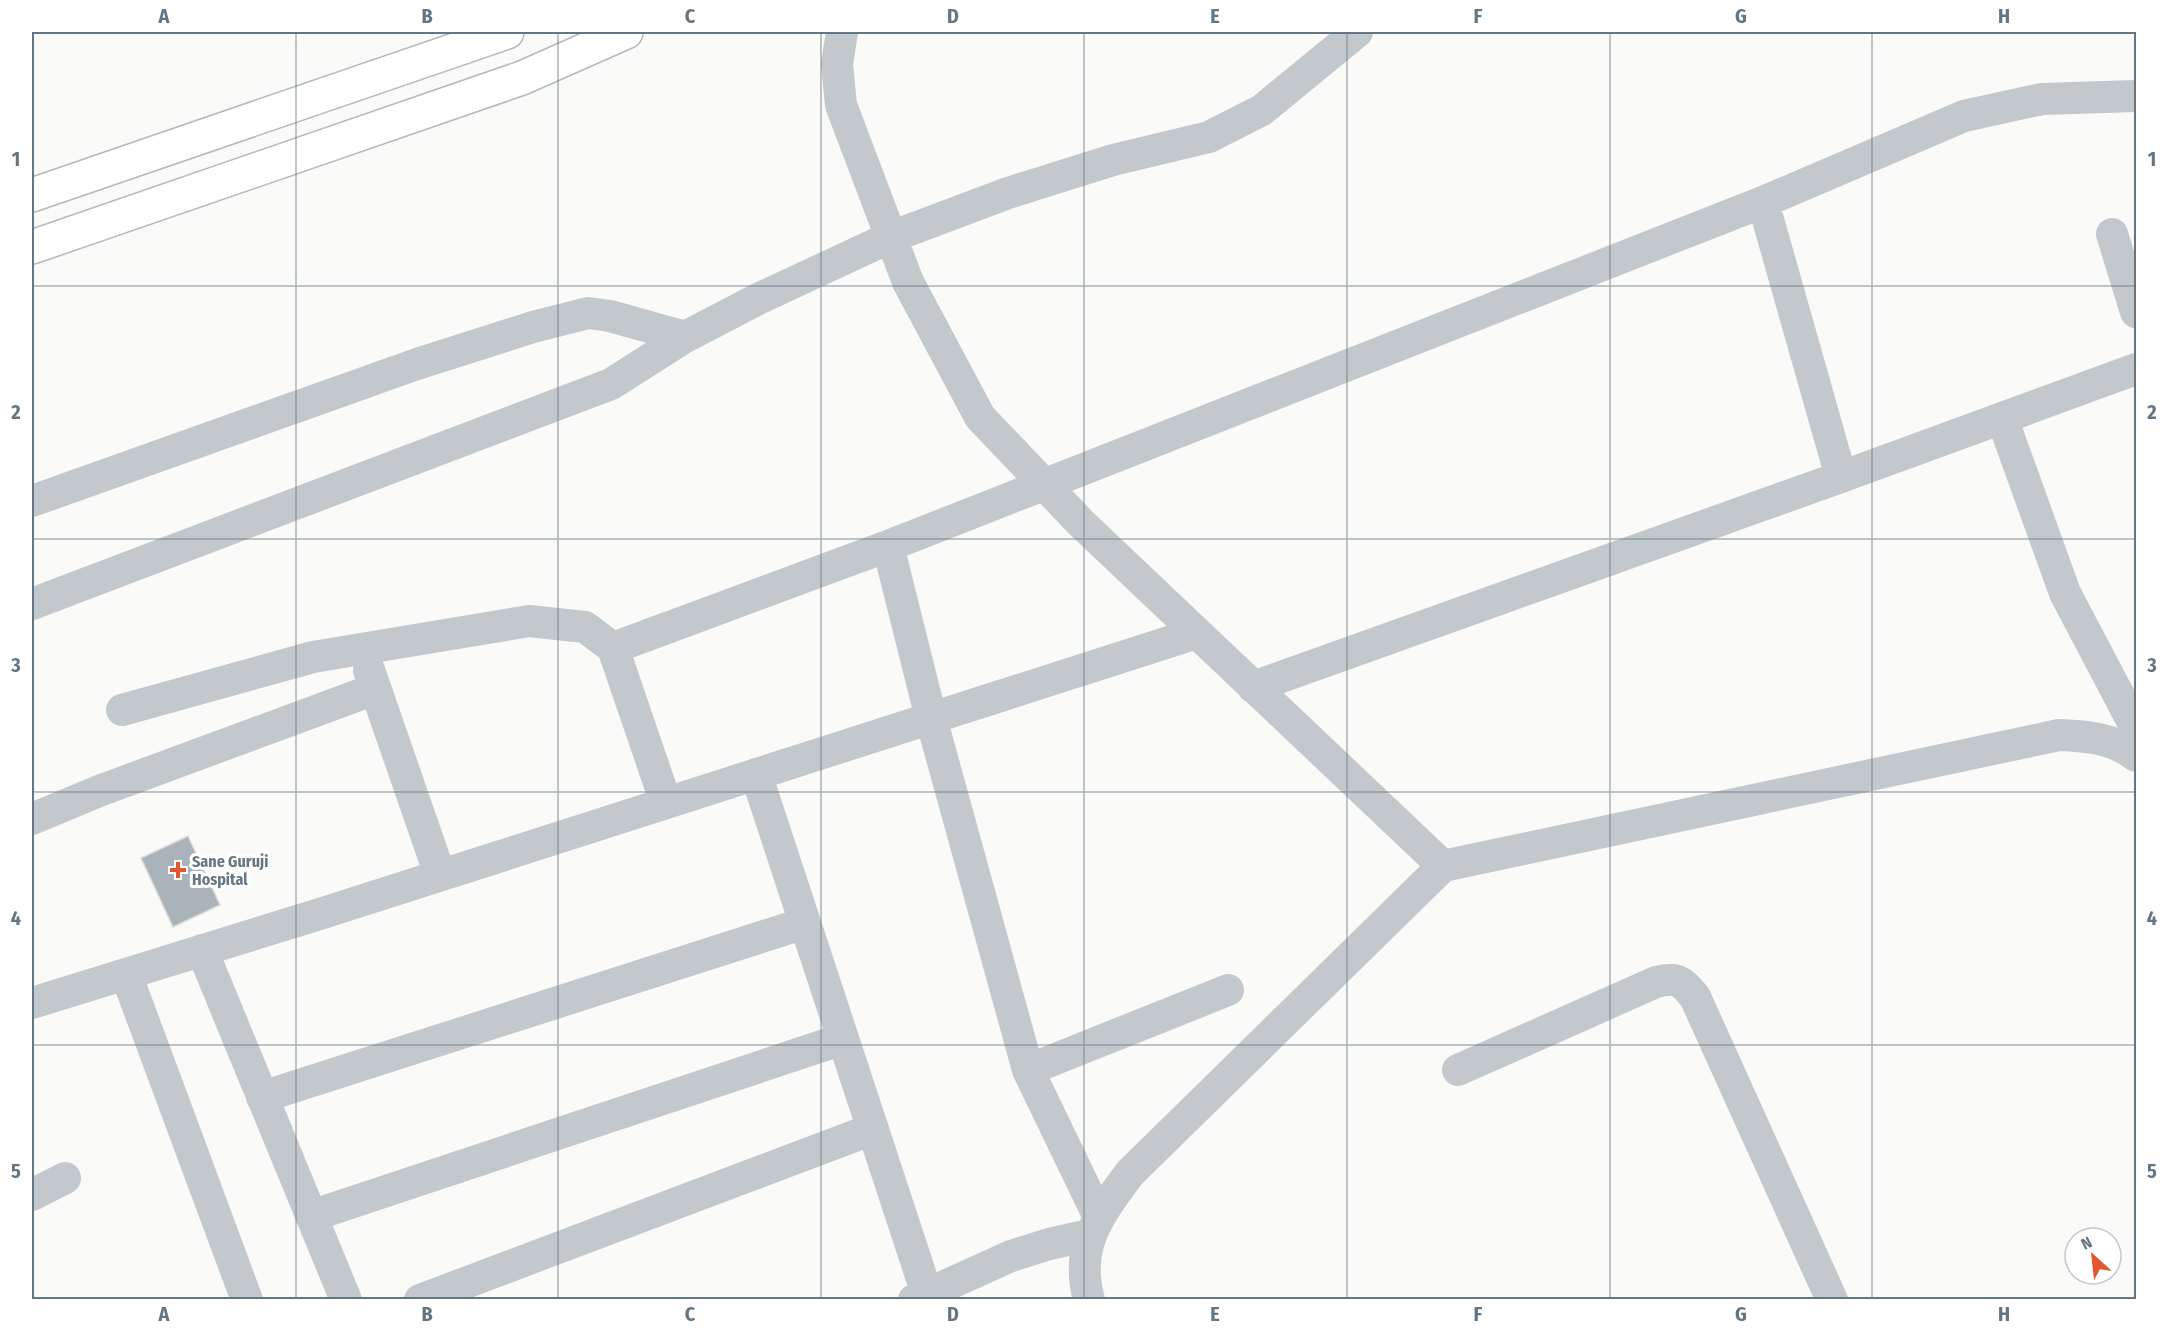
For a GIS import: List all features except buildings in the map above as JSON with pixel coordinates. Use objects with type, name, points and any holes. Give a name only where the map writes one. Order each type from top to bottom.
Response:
[{"type":"street","points":[[32,195],[503,32],[522,78]]},
{"type":"street","points":[[32,247],[522,78],[626,32]]},
{"type":"street","points":[[842,32],[837,64],[841,105],[908,282],[980,417],[1081,523],[1443,866]]},
{"type":"street","points":[[32,604],[583,396],[633,372],[685,337],[759,299],[891,237],[1008,193],[1071,173],[1113,160],[1209,137],[1262,110],[1357,32]]},
{"type":"street","points":[[613,648],[888,546],[1763,202],[1964,116],[2042,99],[2136,96]]},
{"type":"street","points":[[1763,202],[1841,477]]},
{"type":"street","points":[[2112,234],[2136,312]]},
{"type":"street","points":[[32,501],[417,364],[533,327],[588,313],[610,316],[685,337]]},
{"type":"street","points":[[1253,687],[2136,369]]},
{"type":"street","points":[[2002,418],[2065,593],[2136,728]]},
{"type":"street","points":[[888,546],[931,718],[1028,1070],[1095,1226]]},
{"type":"street","points":[[122,710],[313,657],[529,621],[585,627],[613,648],[666,803]]},
{"type":"street","points":[[32,1003],[440,876],[1197,633]]},
{"type":"street","points":[[362,649],[440,876]]},
{"type":"street","points":[[32,819],[99,791],[375,689]]},
{"type":"street","points":[[1089,1299],[1084,1256],[1095,1226],[1130,1173],[1443,866],[2059,735],[2090,736],[2123,746],[2136,756]]},
{"type":"street","points":[[756,774],[873,1129],[920,1297],[1011,1256],[1095,1226]]},
{"type":"street","points":[[262,1097],[805,922]]},
{"type":"street","points":[[202,950],[346,1299]]},
{"type":"street","points":[[126,974],[247,1299]]},
{"type":"street","points":[[1458,1070],[1656,982],[1671,979],[1684,984],[1695,998],[1833,1299]]},
{"type":"street","points":[[1028,1070],[1228,990]]},
{"type":"street","points":[[311,1216],[843,1039]]},
{"type":"street","points":[[420,1299],[873,1129]]},
{"type":"street","points":[[32,1195],[65,1178]]},
{"type":"place","name":"Sane Guruji Hospital","points":[[178,870]]}]
